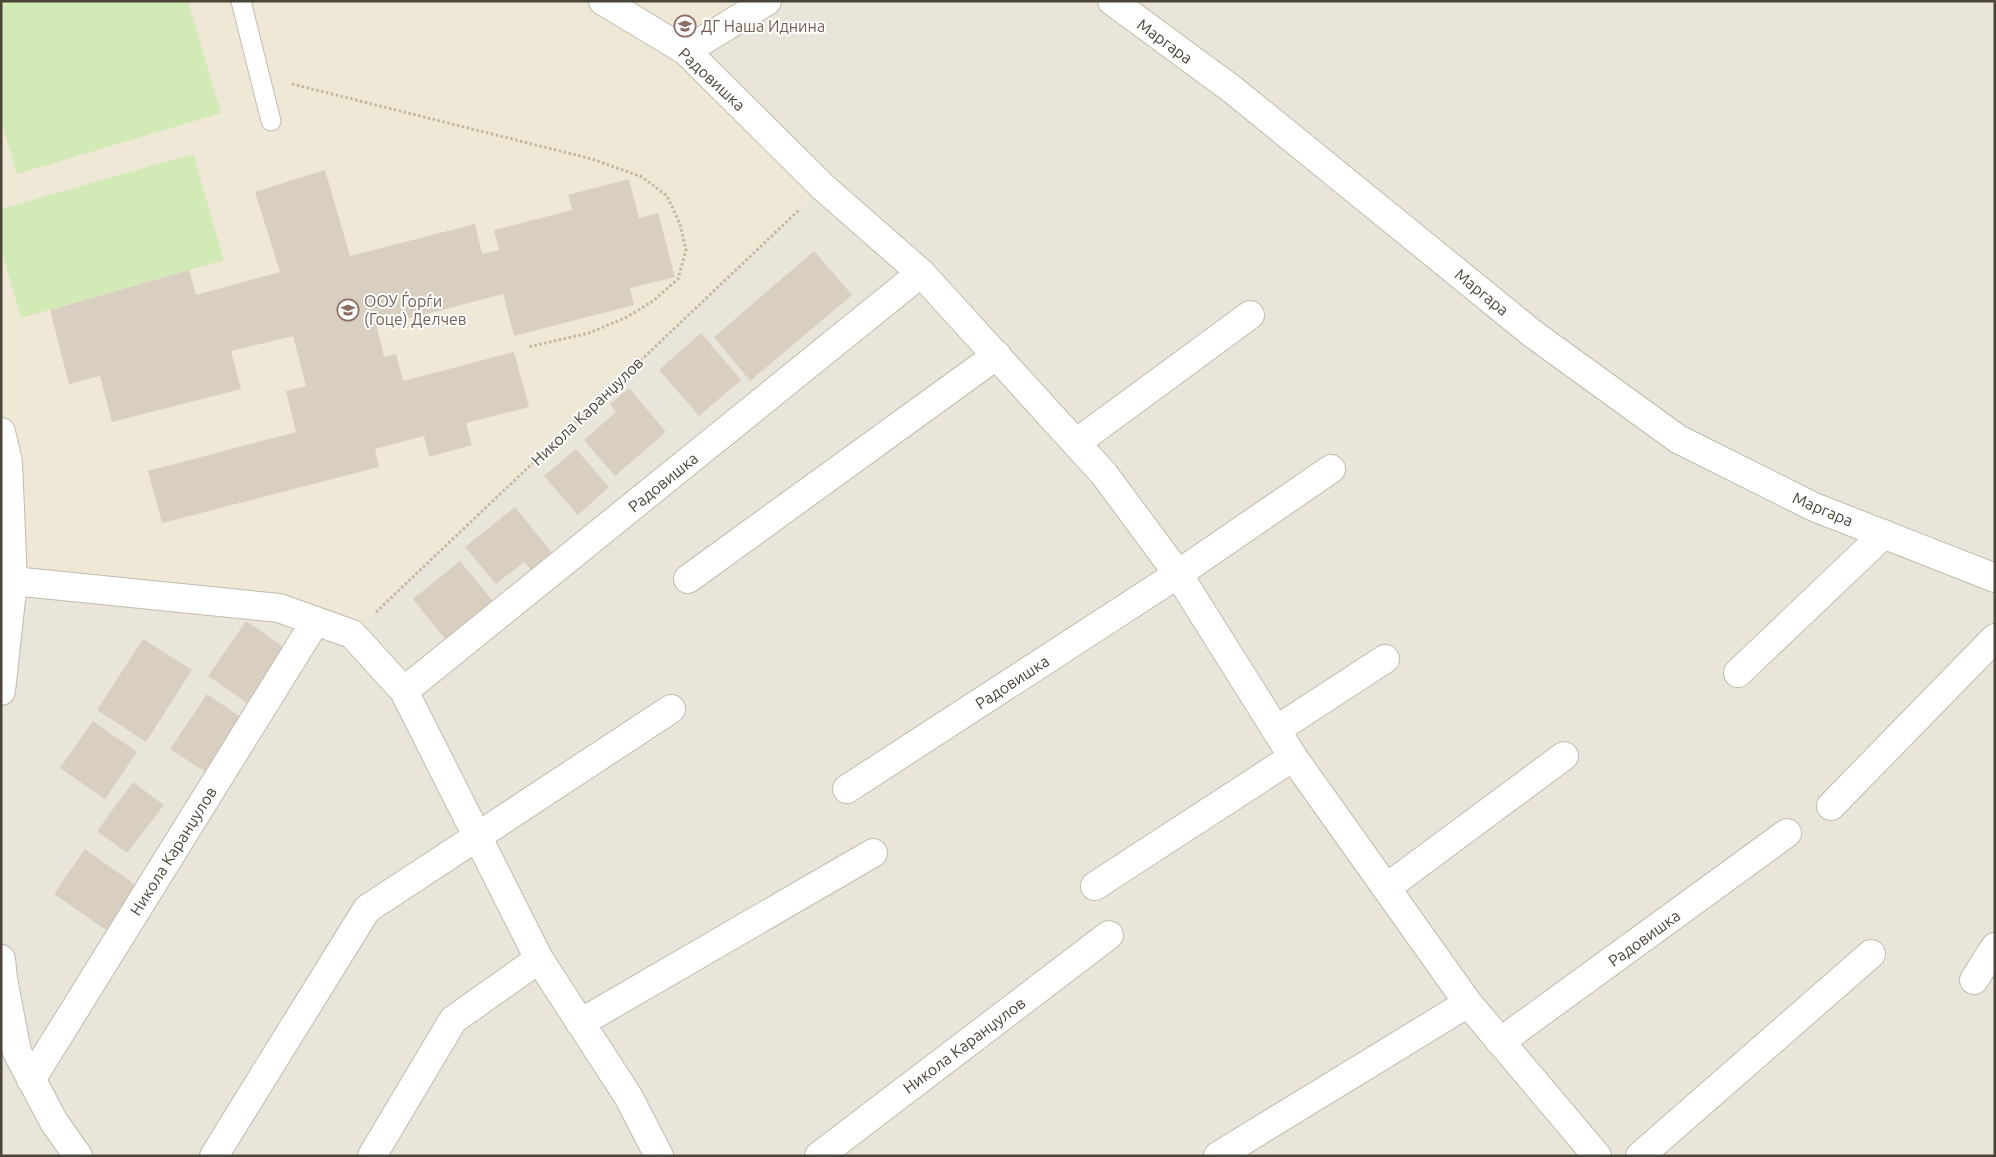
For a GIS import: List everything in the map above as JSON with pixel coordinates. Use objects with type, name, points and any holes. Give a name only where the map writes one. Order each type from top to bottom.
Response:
[{"type":"street","name":"Радовишка","points":[[603,1],[686,51],[823,187],[921,273],[1104,474],[1178,574],[1293,758],[1468,1003],[1597,1156]]},
{"type":"street","points":[[686,51],[767,1]]},
{"type":"street","name":"Маргара","points":[[1112,1],[1233,90],[1533,334],[1678,438],[1814,507],[1995,578]]},
{"type":"street","name":"Радовишка","points":[[404,691],[921,273]]},
{"type":"street","points":[[1076,443],[1250,315]]},
{"type":"street","points":[[688,579],[997,355]]},
{"type":"street","points":[[1,432],[8,462],[13,581],[1,691]]},
{"type":"street","name":"Радовишка","points":[[847,789],[1178,574],[1331,469]]},
{"type":"street","points":[[1738,673],[1884,534]]},
{"type":"street","points":[[13,581],[279,608],[352,634],[404,691],[539,959],[628,1096],[659,1156]]},
{"type":"street","name":"Никола Каранџулов","points":[[31,1080],[315,622]]},
{"type":"street","points":[[1831,806],[1995,638]]},
{"type":"street","points":[[1276,730],[1385,659]]},
{"type":"street","points":[[214,1156],[367,909],[671,709]]},
{"type":"street","points":[[1386,888],[1564,756]]},
{"type":"street","points":[[1095,886],[1293,758]]},
{"type":"street","name":"Радовишка","points":[[1500,1042],[1787,834]]},
{"type":"street","points":[[580,1023],[873,853]]},
{"type":"street","name":"Никола Каранџулов","points":[[819,1156],[1109,934]]},
{"type":"street","points":[[1974,980],[1995,947]]},
{"type":"street","points":[[1640,1156],[1871,954]]},
{"type":"street","points":[[1,959],[17,1052],[54,1122],[78,1156]]},
{"type":"street","points":[[372,1156],[453,1020],[539,959]]},
{"type":"street","points":[[1218,1156],[1468,1003]]},
{"type":"lane","points":[[241,1],[271,121]]},
{"type":"path","points":[[260,76],[592,159],[642,177],[667,196],[680,224],[686,250],[678,279],[654,301],[627,317],[589,334],[528,347]]},
{"type":"path","name":"Никола Каранџулов","points":[[352,634],[823,187]]},
{"type":"shaded area","points":[[1,1],[1995,1],[1995,1156],[1,1156]]},
{"type":"shaded area","name":"ООУ Ѓорѓи (Гоце) Делчев","points":[[1,1],[767,1],[686,51],[823,187],[352,634],[315,622],[13,581],[1,432]]},
{"type":"green space","points":[[1,1],[188,1],[221,113],[17,174],[1,120]]},
{"type":"green space","points":[[193,154],[224,260],[21,318],[1,248],[1,209]]},
{"type":"building","points":[[325,170],[350,256],[475,224],[482,254],[499,250],[494,230],[572,210],[568,195],[629,179],[639,218],[658,213],[675,277],[630,288],[634,305],[514,336],[503,294],[377,327],[384,357],[396,354],[403,381],[514,352],[529,407],[466,423],[472,445],[429,457],[424,436],[375,449],[379,467],[162,523],[148,471],[296,432],[286,391],[306,386],[293,336],[231,351],[241,389],[112,422],[100,376],[69,384],[50,310],[189,270],[196,295],[280,272],[255,192]]},
{"type":"building","points":[[814,251],[852,295],[750,381],[714,337]]},
{"type":"building","points":[[701,333],[741,380],[699,416],[659,370]]},
{"type":"building","points":[[629,388],[666,432],[615,476],[584,440],[616,412],[610,404]]},
{"type":"building","points":[[576,449],[609,487],[578,515],[544,476]]},
{"type":"building","points":[[515,507],[553,554],[532,571],[524,562],[496,584],[465,547]]},
{"type":"building","points":[[460,561],[493,601],[445,639],[413,599]]},
{"type":"building","points":[[246,621],[285,648],[247,703],[208,676]]},
{"type":"building","points":[[143,639],[192,670],[146,742],[97,710]]},
{"type":"building","points":[[207,694],[242,718],[206,772],[170,749]]},
{"type":"building","points":[[93,721],[137,752],[105,799],[60,768]]},
{"type":"building","points":[[133,782],[164,805],[127,853],[97,831]]},
{"type":"building","points":[[85,849],[140,888],[109,932],[54,894]]},
{"type":"place","name":"ДГ Наша Иднина","points":[[685,26]]},
{"type":"place","name":"ООУ Ѓорѓи (Гоце) Делчев","points":[[348,310]]}]
